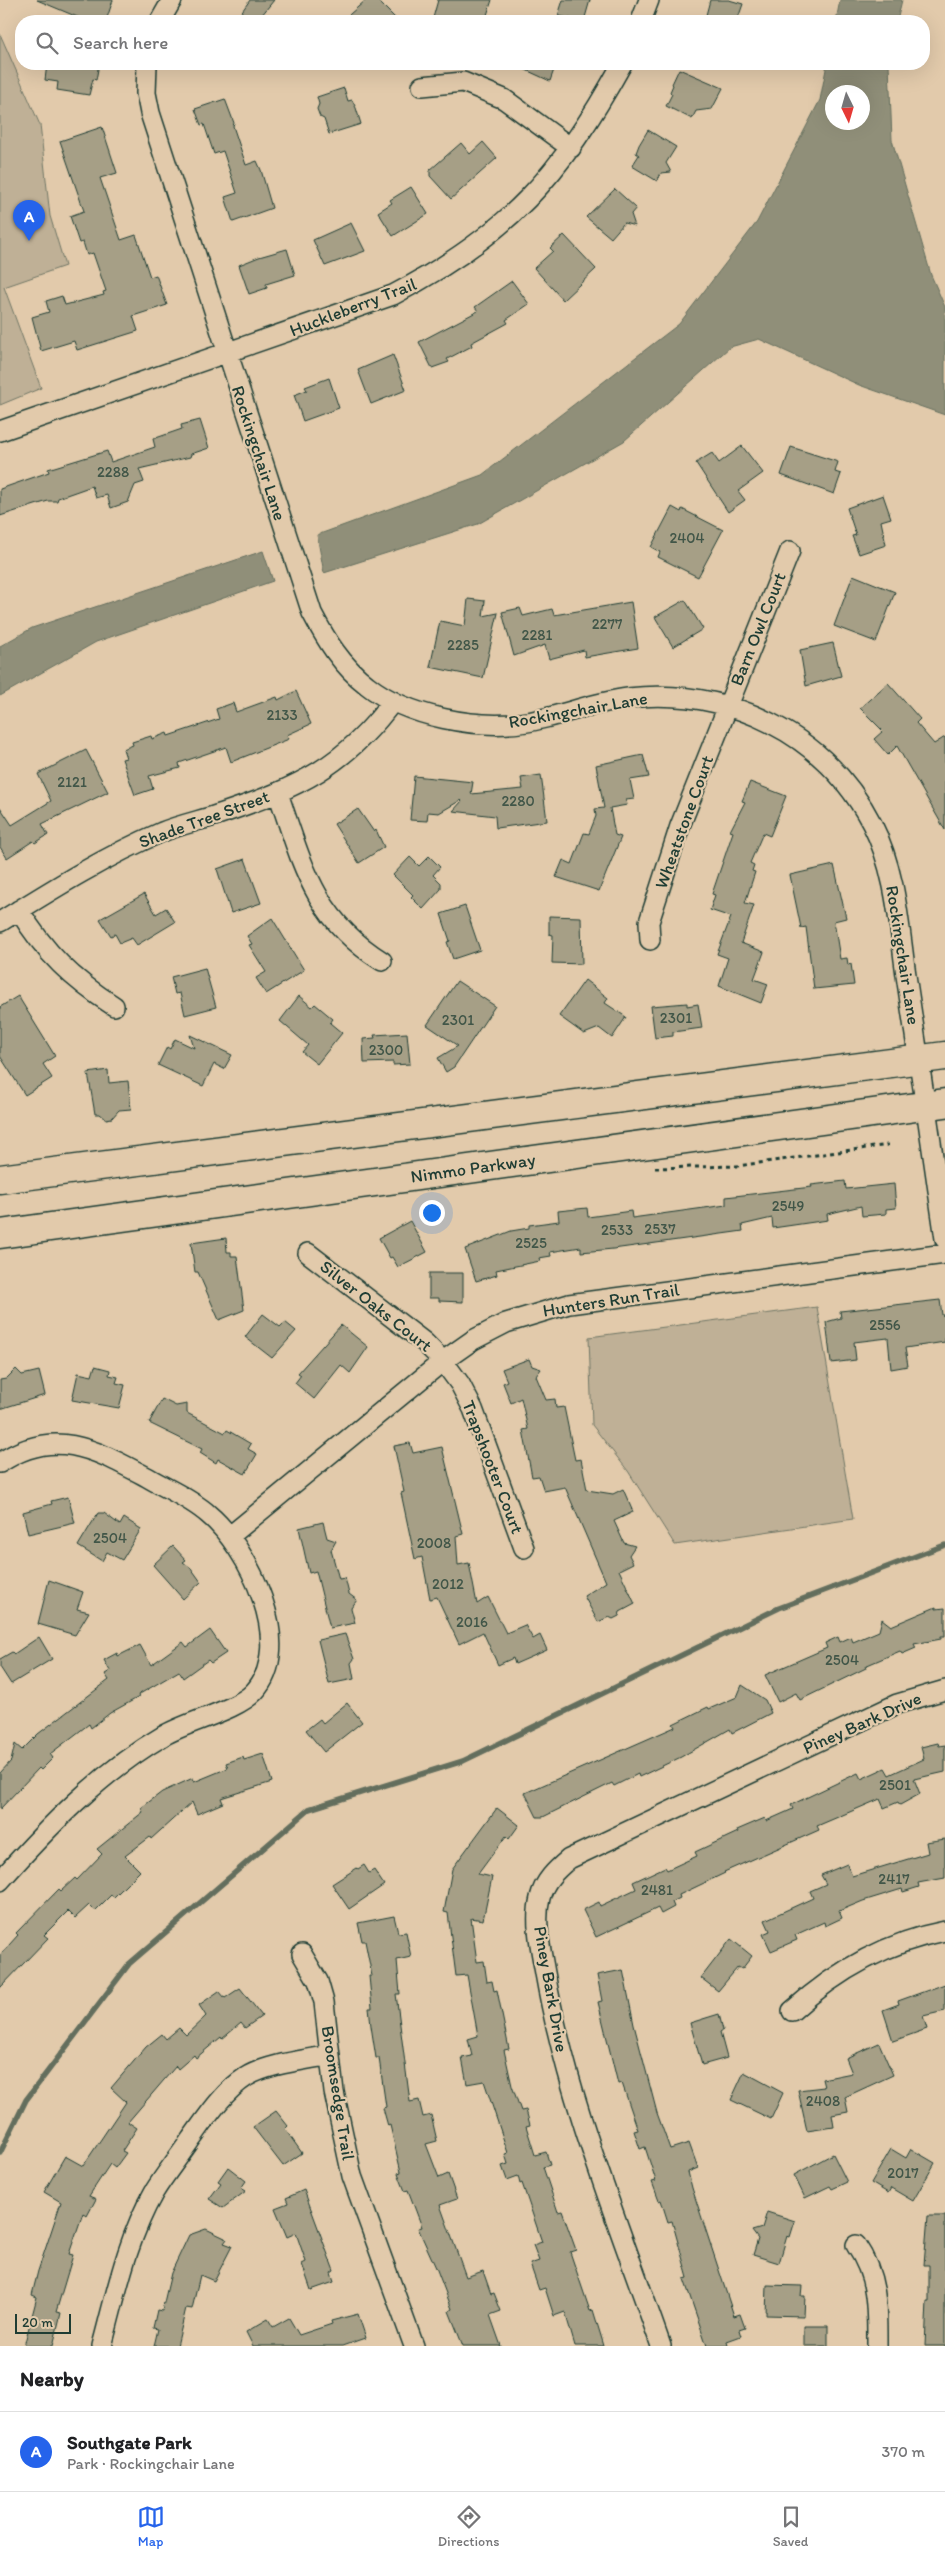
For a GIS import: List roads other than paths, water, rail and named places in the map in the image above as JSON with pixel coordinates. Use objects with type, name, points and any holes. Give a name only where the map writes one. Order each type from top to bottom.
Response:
[{"type":"highway","points":[[0,1179],[932,1058]]},
{"type":"highway","name":"Nimmo Parkway","points":[[0,1234],[935,1104]]},
{"type":"street","points":[[163,15],[172,0]]},
{"type":"street","points":[[643,15],[649,0]]},
{"type":"street","name":"Rockingchair Lane","points":[[147,70],[146,93],[150,113],[312,613],[324,638],[345,664],[365,684],[393,701],[426,713],[484,724],[523,722],[562,716],[626,698],[692,699],[727,706],[749,713],[779,727],[807,745],[828,762],[850,788],[872,824],[891,876],[932,1058],[945,1239]]},
{"type":"street","name":"Huckleberry Trail","points":[[0,431],[393,295],[436,273],[505,223],[532,196],[571,148],[594,114],[619,70]]},
{"type":"street","points":[[422,86],[463,82],[496,95],[571,148]]},
{"type":"street","name":"Barn Owl Court","points":[[727,706],[790,551]]},
{"type":"street","name":"Shade Tree Street","points":[[0,922],[67,879],[113,854],[165,831],[278,792],[316,775],[347,753],[375,725],[393,701]]},
{"type":"street","name":"Wheatstone Court","points":[[650,940],[649,922],[680,826],[727,706]]},
{"type":"street","points":[[278,792],[304,871],[319,900],[343,932],[359,947],[382,961]]},
{"type":"street","points":[[19,910],[34,934],[54,959],[82,986],[114,1006]]},
{"type":"street","name":"Silver Oaks Court","points":[[308,1253],[424,1342],[443,1361]]},
{"type":"street","name":"Hunters Run Trail","points":[[230,1536],[443,1361],[473,1340],[506,1323],[569,1304],[945,1254]]},
{"type":"street","name":"Trapshooter Court","points":[[443,1361],[460,1384],[473,1409],[524,1548]]},
{"type":"street","points":[[0,1463],[31,1447],[52,1444],[78,1445],[99,1452],[191,1502],[208,1514],[230,1536],[248,1565],[268,1616],[270,1637],[268,1659],[263,1678],[255,1692],[232,1707],[195,1720],[163,1736],[131,1758],[84,1796],[31,1846],[0,1881]]},
{"type":"street","name":"Piney Bark Drive","points":[[661,2346],[567,2074],[552,2015],[538,1914],[540,1897],[556,1870],[569,1859],[897,1704],[945,1690]]},
{"type":"street","points":[[792,2010],[838,1974],[864,1959],[905,1942],[945,1931]]},
{"type":"street","name":"Broomsedge Trail","points":[[302,1954],[318,1981],[324,2002],[340,2130],[352,2176],[414,2346]]},
{"type":"street","points":[[102,2346],[121,2272],[136,2231],[154,2192],[208,2115],[228,2092],[247,2076],[294,2062],[330,2055]]},
{"type":"street","points":[[856,2245],[872,2274],[877,2294],[878,2346]]},
{"type":"waterway","points":[[0,2153],[26,2100],[129,1964],[309,1809],[463,1761],[779,1608],[945,1545]]},
{"type":"place","name":"Southgate Park","points":[[29,241]]}]
